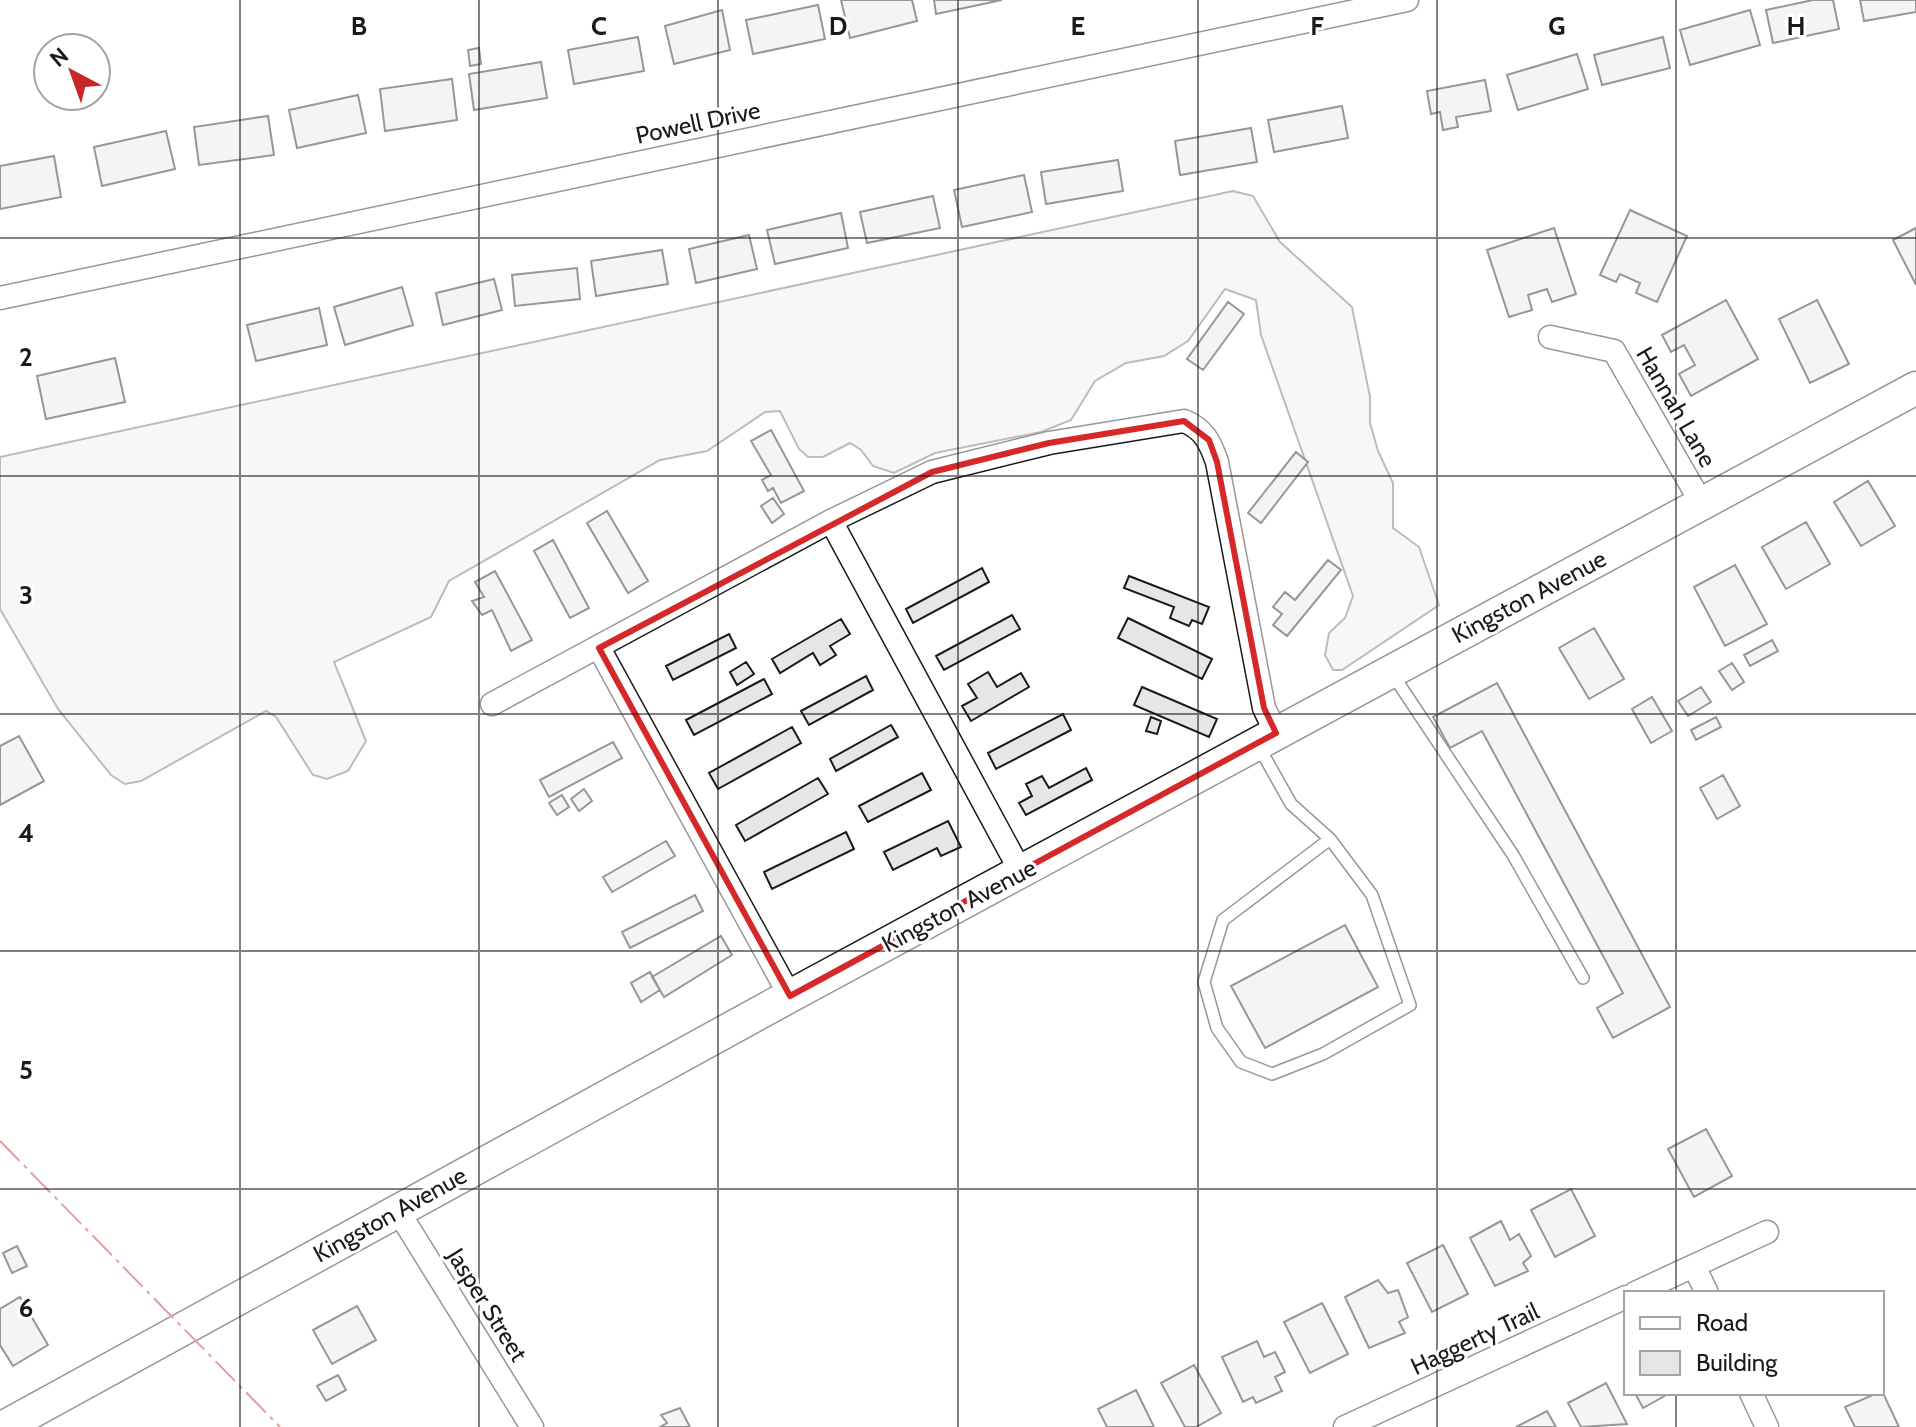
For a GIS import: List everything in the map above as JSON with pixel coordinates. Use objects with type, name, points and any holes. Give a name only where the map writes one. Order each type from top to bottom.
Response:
[{"type":"street","name":"Powell Drive","points":[[0,298],[1367,4],[1407,0]]},
{"type":"street","name":"Hannah Lane","points":[[1550,337],[1614,351],[1702,504]]},
{"type":"street","name":"Kingston Avenue","points":[[4,1427],[790,996],[1916,388]]},
{"type":"street","points":[[492,704],[831,521],[932,472],[992,456],[1184,421],[1197,426],[1209,440],[1217,462],[1264,708],[1266,738]]},
{"type":"street","points":[[831,521],[1021,872]]},
{"type":"street","points":[[599,648],[790,996]]},
{"type":"street","name":"Jasper Street","points":[[398,1211],[532,1427]]},
{"type":"street","points":[[1639,1291],[1767,1232]]},
{"type":"street","points":[[1694,1266],[1706,1291]]},
{"type":"street","name":"Haggerty Trail","points":[[1345,1427],[1624,1298]]},
{"type":"street","points":[[1752,1395],[1767,1427]]},
{"type":"lane","points":[[1390,671],[1513,855],[1583,978]]},
{"type":"lane","points":[[1266,738],[1291,804],[1330,839],[1372,895],[1410,1005],[1323,1054],[1272,1074],[1241,1062],[1217,1028],[1204,982],[1223,920],[1330,839]]},
{"type":"highlighted area","points":[[1184,421],[1209,440],[1217,462],[1264,708],[1276,733],[790,996],[599,648],[932,472],[1049,443]]},
{"type":"shaded area","points":[[1233,191],[1253,196],[1280,242],[1352,307],[1370,397],[1370,423],[1378,451],[1393,483],[1393,528],[1419,547],[1439,605],[1342,670],[1333,670],[1325,655],[1329,633],[1345,618],[1353,596],[1261,335],[1256,300],[1225,289],[1188,341],[1164,356],[1126,363],[1095,381],[1071,420],[1041,432],[935,453],[894,473],[873,466],[861,450],[850,443],[823,457],[808,457],[799,449],[780,411],[765,412],[707,451],[660,460],[449,581],[431,617],[334,662],[366,741],[348,771],[327,779],[313,775],[276,717],[266,711],[141,781],[125,784],[111,775],[58,709],[0,609],[0,457]]},
{"type":"building","points":[[841,0],[912,0],[917,21],[850,38]]},
{"type":"building","points":[[934,0],[1002,0],[936,14]]},
{"type":"building","points":[[1813,0],[1833,0],[1839,29],[1773,43],[1766,10]]},
{"type":"building","points":[[1860,0],[1916,0],[1916,12],[1864,21]]},
{"type":"building","points":[[818,5],[825,39],[753,54],[746,20]]},
{"type":"building","points":[[722,10],[730,50],[674,64],[665,26]]},
{"type":"building","points":[[1750,10],[1760,45],[1690,65],[1680,30]]},
{"type":"building","points":[[638,37],[644,71],[574,84],[568,50]]},
{"type":"building","points":[[1663,37],[1670,68],[1602,85],[1594,55]]},
{"type":"building","points":[[479,48],[481,64],[470,66],[468,50]]},
{"type":"building","points":[[1577,54],[1588,89],[1518,110],[1507,75]]},
{"type":"building","points":[[541,62],[547,98],[474,110],[469,74]]},
{"type":"building","points":[[452,79],[457,120],[385,131],[380,89]]},
{"type":"building","points":[[1485,80],[1491,111],[1456,117],[1458,127],[1443,130],[1440,112],[1431,114],[1427,91]]},
{"type":"building","points":[[358,95],[366,133],[297,148],[289,110]]},
{"type":"building","points":[[1342,106],[1348,138],[1274,152],[1268,120]]},
{"type":"building","points":[[268,116],[274,155],[199,165],[194,127]]},
{"type":"building","points":[[1251,128],[1257,162],[1180,175],[1175,141]]},
{"type":"building","points":[[166,131],[175,169],[102,186],[94,147]]},
{"type":"building","points":[[54,156],[61,197],[0,209],[0,166]]},
{"type":"building","points":[[1118,160],[1123,191],[1046,204],[1041,172]]},
{"type":"building","points":[[1024,175],[1032,212],[962,227],[954,190]]},
{"type":"building","points":[[933,196],[940,228],[867,243],[860,212]]},
{"type":"building","points":[[1630,210],[1687,236],[1657,302],[1636,293],[1640,283],[1620,274],[1616,282],[1600,275]]},
{"type":"building","points":[[841,213],[848,248],[775,264],[767,230]]},
{"type":"building","points":[[1554,228],[1576,294],[1552,302],[1547,289],[1528,295],[1532,310],[1509,317],[1487,250]]},
{"type":"building","points":[[1916,228],[1916,285],[1893,240]]},
{"type":"building","points":[[749,235],[757,269],[696,283],[689,249]]},
{"type":"building","points":[[662,250],[668,284],[596,296],[591,261]]},
{"type":"building","points":[[577,268],[580,299],[515,306],[512,275]]},
{"type":"building","points":[[494,279],[502,310],[443,325],[436,293]]},
{"type":"building","points":[[402,287],[413,325],[345,345],[334,307]]},
{"type":"building","points":[[1726,300],[1758,359],[1691,396],[1679,374],[1695,365],[1684,345],[1671,352],[1662,335]]},
{"type":"building","points":[[1817,300],[1849,364],[1810,383],[1779,319]]},
{"type":"building","points":[[1228,302],[1244,314],[1203,370],[1187,359]]},
{"type":"building","points":[[319,308],[327,345],[256,361],[247,325]]},
{"type":"building","points":[[115,358],[125,402],[46,419],[37,376]]},
{"type":"building","points":[[771,430],[804,491],[781,503],[773,488],[768,491],[762,480],[771,475],[751,441]]},
{"type":"building","points":[[1296,452],[1308,462],[1261,523],[1248,513]]},
{"type":"building","points":[[1868,481],[1895,526],[1861,546],[1834,502]]},
{"type":"building","points":[[773,498],[784,514],[772,523],[761,506]]},
{"type":"building","points":[[607,511],[648,581],[628,593],[587,523]]},
{"type":"building","points":[[1806,522],[1830,564],[1786,589],[1762,547]]},
{"type":"building","points":[[553,540],[589,608],[570,618],[534,551]]},
{"type":"building","points":[[1328,560],[1341,570],[1287,636],[1273,625],[1282,614],[1273,607],[1285,592],[1295,600]]},
{"type":"building","points":[[1735,565],[1767,624],[1725,646],[1694,587]]},
{"type":"building","points":[[982,568],[989,582],[913,623],[906,609]]},
{"type":"building","points":[[495,571],[532,640],[511,651],[492,610],[482,615],[472,601],[484,597],[475,582]]},
{"type":"building","points":[[1129,576],[1209,607],[1202,624],[1192,620],[1189,626],[1170,618],[1174,607],[1124,588]]},
{"type":"building","points":[[1012,615],[1020,629],[944,670],[936,656]]},
{"type":"building","points":[[1128,618],[1212,659],[1202,679],[1118,638]]},
{"type":"building","points":[[841,619],[850,634],[830,646],[836,655],[820,665],[813,653],[780,673],[772,659]]},
{"type":"building","points":[[1594,628],[1624,679],[1589,699],[1559,648]]},
{"type":"building","points":[[729,634],[736,648],[673,680],[666,666]]},
{"type":"building","points":[[1772,640],[1778,651],[1750,666],[1744,655]]},
{"type":"building","points":[[746,662],[754,674],[737,685],[730,672]]},
{"type":"building","points":[[1732,663],[1744,682],[1732,690],[1719,671]]},
{"type":"building","points":[[988,672],[997,687],[1021,673],[1029,687],[971,721],[962,706],[977,698],[968,684]]},
{"type":"building","points":[[866,676],[873,690],[809,725],[801,711]]},
{"type":"building","points":[[764,679],[772,694],[694,735],[686,720]]},
{"type":"building","points":[[1497,683],[1670,1007],[1613,1038],[1597,1008],[1623,993],[1482,731],[1450,748],[1433,717]]},
{"type":"building","points":[[1142,687],[1217,719],[1209,737],[1134,705]]},
{"type":"building","points":[[1701,687],[1711,702],[1688,716],[1678,701]]},
{"type":"building","points":[[1652,697],[1672,731],[1651,743],[1632,709]]},
{"type":"building","points":[[1063,714],[1071,730],[996,769],[988,753]]},
{"type":"building","points":[[1151,717],[1161,721],[1157,734],[1146,731]]},
{"type":"building","points":[[1716,717],[1721,727],[1696,740],[1691,730]]},
{"type":"building","points":[[891,725],[898,737],[836,771],[830,759]]},
{"type":"building","points":[[792,727],[801,743],[718,789],[709,773]]},
{"type":"building","points":[[19,736],[44,781],[0,805],[0,746]]},
{"type":"building","points":[[613,742],[622,758],[549,797],[540,780]]},
{"type":"building","points":[[1086,768],[1092,780],[1026,815],[1019,803],[1032,796],[1026,784],[1042,776],[1049,788]]},
{"type":"building","points":[[922,773],[931,790],[868,822],[859,806]]},
{"type":"building","points":[[1723,775],[1740,806],[1717,819],[1700,788]]},
{"type":"building","points":[[818,778],[828,794],[745,841],[736,825]]},
{"type":"building","points":[[584,789],[592,801],[579,811],[571,799]]},
{"type":"building","points":[[562,795],[569,807],[557,815],[549,803]]},
{"type":"building","points":[[948,821],[961,847],[941,856],[937,848],[893,870],[884,852]]},
{"type":"building","points":[[846,832],[854,849],[772,889],[764,872]]},
{"type":"building","points":[[666,841],[675,856],[612,892],[603,877]]},
{"type":"building","points":[[695,895],[703,911],[630,948],[622,932]]},
{"type":"building","points":[[1345,925],[1378,987],[1265,1048],[1231,986]]},
{"type":"building","points":[[721,936],[732,955],[664,997],[652,977]]},
{"type":"building","points":[[650,972],[660,990],[641,1002],[631,983]]},
{"type":"building","points":[[1706,1129],[1732,1176],[1694,1197],[1668,1149]]},
{"type":"building","points":[[1571,1189],[1595,1236],[1555,1257],[1531,1210]]},
{"type":"building","points":[[1501,1221],[1510,1240],[1519,1234],[1531,1256],[1523,1263],[1528,1271],[1495,1286],[1470,1238]]},
{"type":"building","points":[[1443,1245],[1468,1294],[1432,1312],[1407,1263]]},
{"type":"building","points":[[17,1246],[27,1266],[12,1273],[3,1253]]},
{"type":"building","points":[[1378,1280],[1388,1293],[1398,1290],[1408,1317],[1399,1322],[1405,1333],[1369,1348],[1345,1297]]},
{"type":"building","points":[[20,1297],[48,1345],[13,1366],[0,1345],[0,1309]]},
{"type":"building","points":[[1322,1303],[1348,1354],[1310,1373],[1284,1322]]},
{"type":"building","points":[[357,1306],[376,1340],[332,1364],[313,1330]]},
{"type":"building","points":[[1257,1341],[1264,1357],[1275,1352],[1285,1372],[1275,1377],[1282,1391],[1256,1403],[1253,1397],[1243,1402],[1222,1357]]},
{"type":"building","points":[[1194,1365],[1221,1413],[1196,1427],[1185,1427],[1161,1383]]},
{"type":"building","points":[[338,1375],[346,1390],[326,1401],[317,1386]]},
{"type":"building","points":[[1606,1383],[1627,1424],[1581,1427],[1568,1403]]},
{"type":"building","points":[[1136,1390],[1154,1427],[1107,1427],[1098,1409]]},
{"type":"building","points":[[1636,1395],[1666,1395],[1643,1408]]},
{"type":"building","points":[[1873,1395],[1884,1395],[1899,1427],[1855,1427],[1845,1407]]},
{"type":"building","points":[[680,1408],[690,1427],[660,1427],[667,1423],[661,1415]]},
{"type":"building","points":[[1547,1411],[1556,1427],[1516,1427]]},
{"type":"power","points":[[0,1141],[280,1427]]}]
